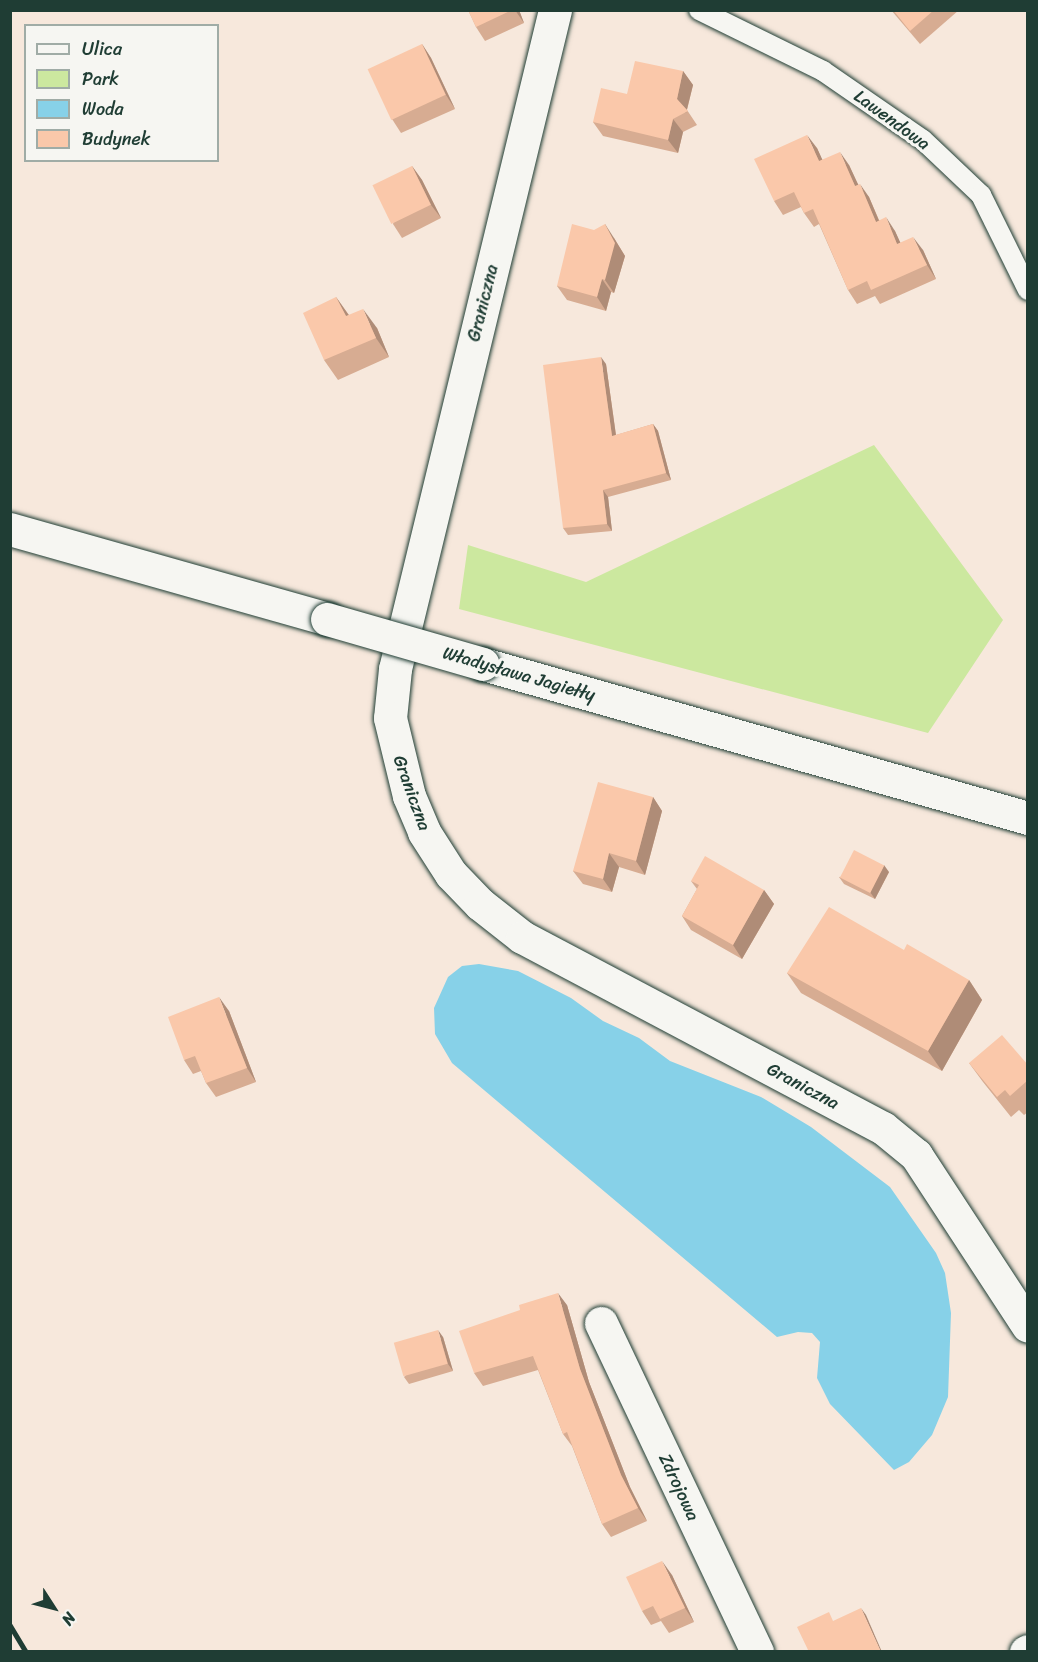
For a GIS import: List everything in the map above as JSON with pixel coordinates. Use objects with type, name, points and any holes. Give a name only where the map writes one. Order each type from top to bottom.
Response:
[{"type":"street","name":"Graniczna","points":[[555,10],[395,669],[390,718],[409,796],[424,832],[451,874],[480,904],[522,937],[883,1128],[916,1155],[1028,1326]]},
{"type":"street","name":"Władysława Jagiełły","points":[[10,529],[1028,818]]},
{"type":"street","name":"Zdrojowa","points":[[601,1323],[757,1652]]},
{"type":"lane","name":"Lawendowa","points":[[699,10],[823,71],[923,140],[981,195],[1028,290]]},
{"type":"green space","points":[[874,445],[1003,620],[928,733],[459,609],[468,545],[586,582]]},
{"type":"water","points":[[479,964],[518,971],[571,998],[603,1021],[639,1038],[670,1061],[761,1097],[811,1127],[890,1187],[936,1253],[945,1273],[951,1313],[948,1397],[932,1435],[909,1462],[894,1470],[830,1404],[817,1378],[820,1342],[812,1333],[798,1332],[777,1337],[452,1063],[435,1034],[434,1008],[448,977],[462,966]]},
{"type":"building","points":[[468,10],[512,10],[476,27]]},
{"type":"building","points":[[893,10],[934,10],[910,31]]},
{"type":"building","points":[[422,44],[446,95],[391,120],[368,69]]},
{"type":"building","points":[[635,61],[683,71],[677,99],[688,111],[673,119],[668,140],[593,122],[601,88],[627,94]]},
{"type":"building","points":[[807,135],[819,161],[840,152],[855,186],[860,184],[876,222],[886,217],[897,244],[913,237],[927,265],[871,290],[867,281],[848,290],[813,209],[804,213],[794,192],[774,201],[754,159]]},
{"type":"building","points":[[412,166],[431,205],[391,224],[372,185]]},
{"type":"building","points":[[572,224],[594,230],[605,224],[615,243],[605,280],[602,279],[597,297],[557,286]]},
{"type":"building","points":[[336,297],[346,316],[363,309],[376,338],[324,360],[303,313]]},
{"type":"building","points":[[601,357],[612,436],[653,424],[666,473],[603,490],[607,524],[563,528],[543,365]]},
{"type":"building","points":[[598,782],[653,797],[636,861],[609,853],[603,879],[573,871]]},
{"type":"building","points":[[854,850],[884,865],[870,893],[840,878]]},
{"type":"building","points":[[705,856],[764,890],[733,945],[682,916],[699,885],[691,881]]},
{"type":"building","points":[[829,907],[904,950],[907,944],[969,980],[928,1051],[787,973]]},
{"type":"building","points":[[219,997],[247,1068],[206,1083],[195,1056],[184,1060],[168,1017]]},
{"type":"building","points":[[1002,1035],[1028,1065],[1028,1080],[1010,1096],[1005,1090],[997,1097],[969,1063]]},
{"type":"building","points":[[558,1293],[580,1369],[621,1475],[638,1508],[602,1524],[567,1432],[563,1434],[533,1356],[474,1373],[459,1331],[520,1310],[519,1305]]},
{"type":"building","points":[[438,1330],[448,1364],[403,1376],[394,1343]]},
{"type":"building","points":[[662,1561],[685,1608],[660,1619],[653,1606],[642,1611],[626,1577]]},
{"type":"building","points":[[861,1608],[880,1650],[877,1652],[809,1652],[797,1627],[829,1612],[833,1621]]},
{"type":"railway","points":[[10,1625],[26,1652]]}]
